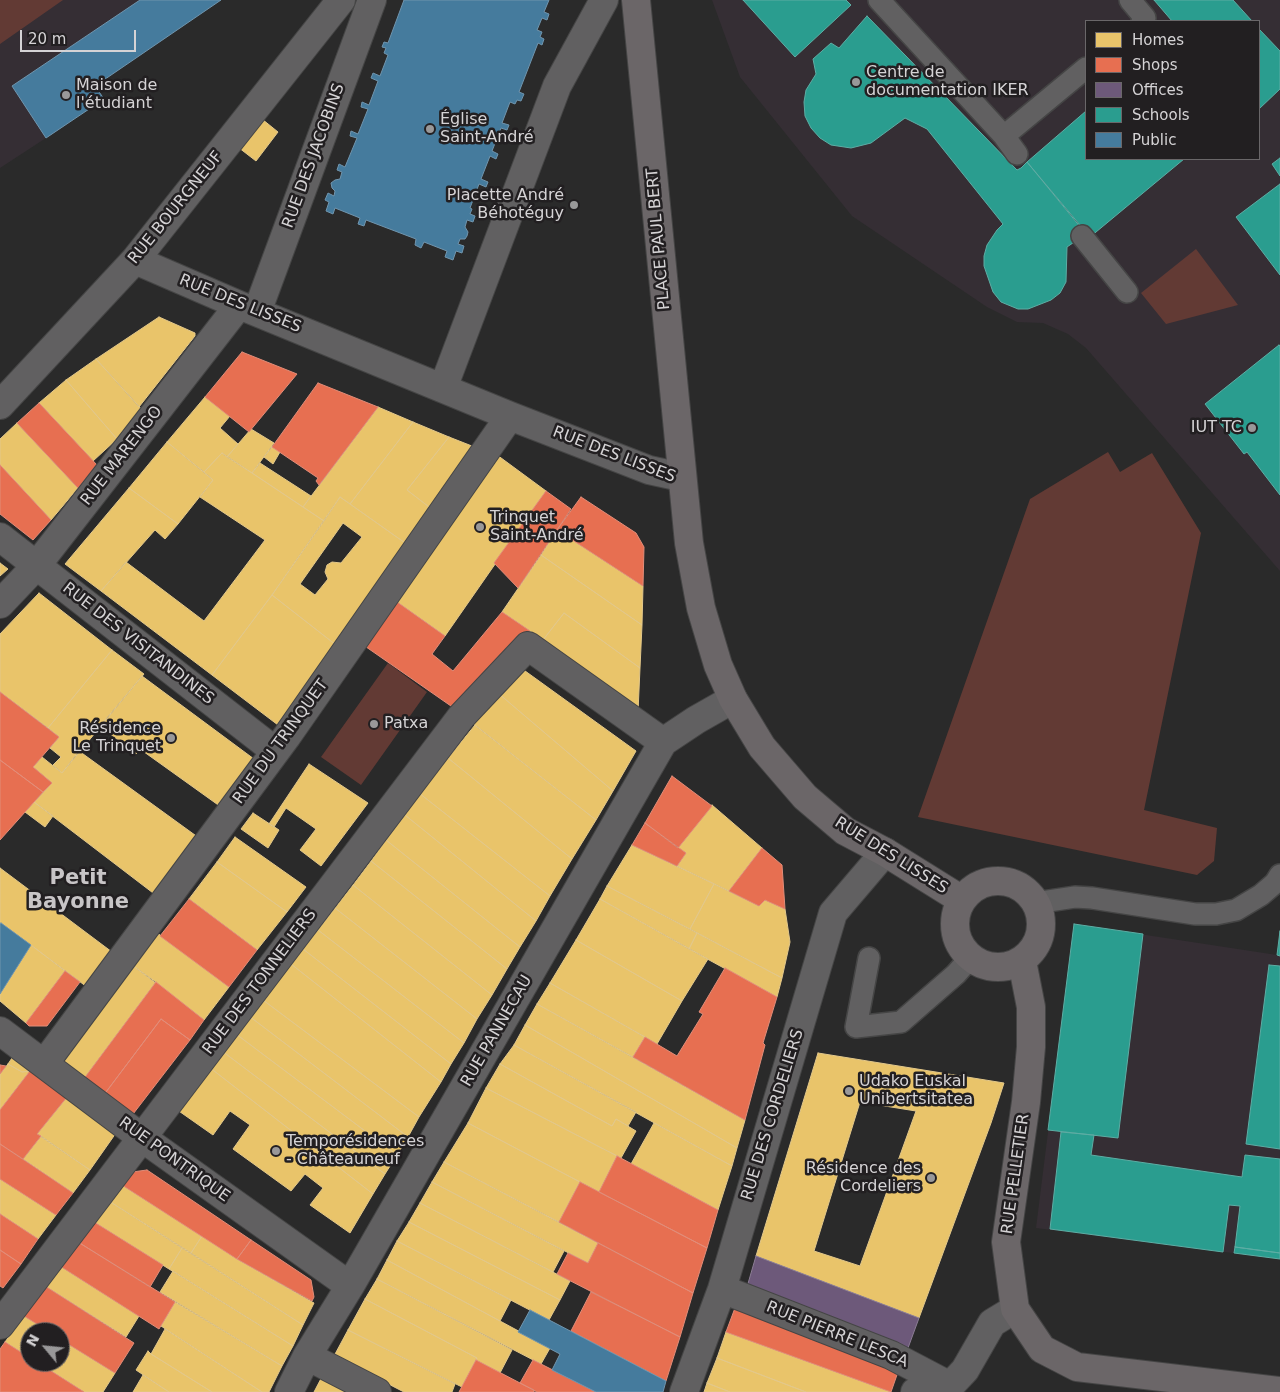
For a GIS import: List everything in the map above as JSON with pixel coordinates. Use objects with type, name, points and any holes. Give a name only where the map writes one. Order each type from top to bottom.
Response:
[{"type":"street","name":"RUE BOURGNEUF","points":[[0,405],[135,260],[341,0]]},
{"type":"street","name":"RUE DES JACOBINS","points":[[248,309],[372,0]]},
{"type":"street","points":[[443,388],[558,86],[604,0]]},
{"type":"street","name":"PLACE PAUL BERT","points":[[636,0],[644,68],[681,477]]},
{"type":"street","name":"RUE DES LISSES","points":[[135,260],[248,309],[510,416],[649,470],[681,477],[689,543],[701,608],[718,665],[733,698],[762,747],[805,796],[845,831],[885,852],[962,900]]},
{"type":"street","name":"RUE MARENGO","points":[[0,604],[37,565],[248,309]]},
{"type":"street","name":"RUE DU TRINQUET","points":[[44,1064],[275,751],[510,416]]},
{"type":"street","name":"RUE DES VISITANDINES","points":[[0,537],[275,751]]},
{"type":"street","name":"RUE DES TONNELIERS","points":[[0,1325],[461,717],[528,646],[664,742]]},
{"type":"street","name":"RUE PANNECAU","points":[[289,1392],[307,1356],[350,1286],[664,742],[733,698]]},
{"type":"street","name":"RUE DES CORDELIERS","points":[[684,1392],[722,1289],[834,913],[885,852]]},
{"type":"street","points":[[999,881],[1014,884],[1026,891],[1036,903],[1041,918],[1040,934],[1033,949],[1022,961],[996,968],[982,965],[970,958],[960,946],[955,931],[955,915],[962,900],[971,890],[984,882],[999,881]]},
{"type":"street","name":"RUE PELLETIER","points":[[1016,1308],[1006,1242],[1026,1102],[1031,1047],[1031,1007],[1022,961]]},
{"type":"street","name":"RUE PONTRIQUE","points":[[0,1031],[142,1137],[350,1286]]},
{"type":"street","name":"RUE PIERRE LESCA","points":[[722,1289],[891,1354],[950,1386]]},
{"type":"street","points":[[915,1392],[950,1386],[965,1370],[992,1323],[1016,1308],[1042,1349],[1077,1367],[1280,1391]]},
{"type":"street","points":[[307,1356],[377,1392]]},
{"type":"lane","points":[[879,0],[1004,136],[1017,154]]},
{"type":"lane","points":[[1130,0],[1145,18],[1143,20]]},
{"type":"lane","points":[[1004,136],[1085,69]]},
{"type":"lane","points":[[1082,236],[1127,292]]},
{"type":"lane","points":[[1036,903],[1075,897],[1092,898],[1195,914],[1216,914],[1236,910],[1261,895],[1280,875]]},
{"type":"lane","points":[[869,958],[856,1027],[901,1022],[956,974],[970,958]]},
{"type":"shaded area","points":[[0,0],[140,0],[12,86],[46,138],[0,168]]},
{"type":"shaded area","points":[[0,0],[63,0],[0,44]]},
{"type":"shaded area","points":[[712,0],[1280,0],[1280,571],[1086,348],[1068,334],[1043,323],[1017,322],[987,307],[852,216],[740,77]]},
{"type":"shaded area","points":[[1196,249],[1238,305],[1166,324],[1141,293]]},
{"type":"shaded area","points":[[1108,452],[1120,472],[1152,453],[1201,533],[1144,810],[1217,828],[1214,861],[1197,875],[918,817],[1030,499]]},
{"type":"shaded area","name":"Patxa","points":[[388,663],[427,692],[361,785],[321,757]]},
{"type":"shaded area","points":[[1074,924],[1277,955],[1280,931],[1280,1259],[1036,1228]]},
{"type":"building: Homes","points":[[257,115],[278,132],[256,161],[234,144]]},
{"type":"building: Homes","points":[[159,317],[195,333],[195,336],[139,407],[96,359]]},
{"type":"building: Homes","points":[[96,359],[146,414],[117,439],[66,380]]},
{"type":"building: Homes","points":[[66,380],[117,439],[93,461],[39,403]]},
{"type":"building: Homes","points":[[205,397],[230,416],[220,428],[238,444],[227,457],[222,453],[204,472],[167,442]]},
{"type":"building: Homes","points":[[378,407],[413,422],[350,504],[340,497],[324,521],[303,507]]},
{"type":"building: Homes","points":[[413,422],[449,437],[407,490],[433,510],[408,545],[350,504]]},
{"type":"building: Homes","points":[[17,423],[78,488],[51,520],[0,465],[0,439]]},
{"type":"building: Homes","points":[[251,429],[274,443],[252,473],[227,457]]},
{"type":"building: Homes","points":[[449,437],[477,448],[433,510],[407,490]]},
{"type":"building: Homes","points":[[167,442],[213,480],[178,524],[129,488]]},
{"type":"building: Homes","points":[[272,447],[280,452],[273,464],[264,457]]},
{"type":"building: Homes","name":"Trinquet Saint-André","points":[[493,452],[546,491],[445,636],[390,597]]},
{"type":"building: Homes","points":[[222,453],[324,521],[212,675],[101,591],[126,562],[204,621],[265,540],[200,497],[213,480],[204,472]]},
{"type":"building: Homes","points":[[260,463],[311,496],[303,507],[252,473]]},
{"type":"building: Homes","points":[[129,488],[178,524],[165,539],[155,530],[101,591],[65,564]]},
{"type":"building: Homes","points":[[340,497],[408,545],[336,645],[272,595]],"holes":[[[343,523],[362,537],[341,563],[332,562],[327,565],[325,572],[328,579],[315,595],[300,584]]]},
{"type":"building: Homes","points":[[557,530],[643,586],[642,625],[541,555]]},
{"type":"building: Homes","points":[[541,555],[642,625],[640,668],[564,613],[543,640],[502,612]]},
{"type":"building: Homes","points":[[0,563],[8,569],[0,576]]},
{"type":"building: Homes","points":[[39,593],[112,650],[48,728],[0,692],[0,634]]},
{"type":"building: Homes","points":[[272,595],[336,645],[278,725],[212,675]]},
{"type":"building: Homes","points":[[564,613],[640,668],[638,712],[543,640]]},
{"type":"building: Homes","points":[[112,650],[144,674],[62,773],[53,765],[61,757],[50,748],[59,737],[48,728]]},
{"type":"building: Homes","points":[[521,668],[636,751],[613,791],[498,693]]},
{"type":"building: Homes","name":"Résidence Le Trinquet","points":[[142,676],[254,759],[221,807],[140,749],[136,754],[100,726]]},
{"type":"building: Homes","points":[[498,693],[613,791],[596,820],[472,723]]},
{"type":"building: Homes","points":[[475,725],[596,820],[572,859],[448,758]]},
{"type":"building: Homes","points":[[79,751],[199,838],[157,896],[34,802],[52,783],[33,767],[42,757],[62,773]]},
{"type":"building: Homes","points":[[448,758],[572,859],[550,896],[419,793]]},
{"type":"building: Homes","points":[[309,764],[368,803],[321,866],[300,850],[316,829],[286,808],[274,827],[269,824]]},
{"type":"building: Homes","points":[[419,793],[550,896],[536,921],[405,815]]},
{"type":"building: Homes","points":[[34,802],[53,816],[45,827],[25,812]]},
{"type":"building: Homes","points":[[712,805],[762,848],[729,891],[677,866],[686,853],[678,848]]},
{"type":"building: Homes","points":[[253,813],[279,830],[268,848],[241,829]]},
{"type":"building: Homes","points":[[405,815],[536,921],[520,947],[386,840]]},
{"type":"building: Homes","points":[[235,837],[306,887],[287,912],[217,862]]},
{"type":"building: Homes","points":[[386,840],[520,947],[507,969],[371,861]]},
{"type":"building: Homes","points":[[632,845],[714,884],[690,929],[607,886]]},
{"type":"building: Homes","points":[[371,861],[507,969],[492,995],[353,885]]},
{"type":"building: Homes","points":[[217,862],[287,912],[257,950],[189,899]]},
{"type":"building: Homes","points":[[0,868],[116,955],[91,990],[0,922]]},
{"type":"building: Homes","points":[[714,884],[759,906],[765,900],[785,909],[790,942],[782,978],[690,929]]},
{"type":"building: Homes","points":[[353,885],[492,995],[477,1019],[335,908]]},
{"type":"building: Homes","points":[[607,886],[697,933],[689,949],[600,899]]},
{"type":"building: Homes","points":[[600,899],[708,959],[682,1001],[576,940]]},
{"type":"building: Homes","points":[[335,908],[477,1019],[464,1043],[318,930]]},
{"type":"building: Homes","points":[[318,930],[464,1043],[451,1064],[303,949]]},
{"type":"building: Homes","points":[[156,932],[229,987],[204,1020],[132,965]]},
{"type":"building: Homes","points":[[697,933],[782,978],[777,997],[689,949]]},
{"type":"building: Homes","points":[[576,940],[682,1001],[657,1044],[550,983]]},
{"type":"building: Homes","points":[[31,945],[65,971],[26,1023],[0,1001],[0,994]]},
{"type":"building: Homes","points":[[303,949],[451,1064],[441,1082],[291,964]]},
{"type":"building: Homes","points":[[291,964],[441,1082],[419,1117],[263,1000]]},
{"type":"building: Homes","points":[[132,965],[156,982],[83,1080],[61,1063]]},
{"type":"building: Homes","points":[[550,983],[645,1037],[633,1057],[537,1004]]},
{"type":"building: Homes","points":[[263,1000],[419,1117],[408,1137],[249,1016]]},
{"type":"building: Homes","points":[[537,1004],[745,1120],[737,1148],[525,1025]]},
{"type":"building: Homes","points":[[249,1016],[408,1137],[397,1155],[236,1034]]},
{"type":"building: Homes","points":[[525,1025],[737,1148],[732,1166],[514,1045]]},
{"type":"building: Homes","points":[[236,1034],[397,1155],[385,1174],[222,1051]]},
{"type":"building: Homes","points":[[514,1045],[636,1112],[628,1126],[616,1119],[612,1126],[500,1064]]},
{"type":"building: Homes","points":[[222,1051],[385,1174],[373,1194],[209,1067]]},
{"type":"building: Homes","name":"Résidence des Cordeliers","points":[[818,1053],[1004,1083],[919,1318],[756,1256]],"holes":[[[860,1102],[916,1111],[860,1266],[814,1251]]]},
{"type":"building: Homes","points":[[12,1058],[30,1071],[22,1072],[8,1064]]},
{"type":"building: Homes","points":[[8,1064],[22,1072],[30,1071],[0,1110],[0,1074]]},
{"type":"building: Homes","points":[[500,1064],[612,1126],[616,1119],[636,1131],[621,1158],[486,1088]]},
{"type":"building: Homes","name":"Temporésidences - Châteauneuf","points":[[209,1067],[373,1194],[350,1233],[310,1205],[323,1188],[305,1174],[291,1191],[233,1149],[250,1125],[230,1111],[213,1135],[176,1109]]},
{"type":"building: Homes","points":[[486,1088],[617,1156],[599,1192],[468,1123]]},
{"type":"building: Homes","points":[[67,1097],[116,1133],[90,1170],[37,1134]]},
{"type":"building: Homes","points":[[468,1123],[580,1182],[559,1222],[444,1162]]},
{"type":"building: Homes","points":[[654,1123],[732,1166],[718,1210],[631,1164]]},
{"type":"building: Homes","points":[[41,1136],[90,1170],[73,1193],[23,1159]]},
{"type":"building: Homes","points":[[444,1162],[598,1243],[588,1263],[432,1182]]},
{"type":"building: Homes","points":[[0,1179],[56,1215],[38,1239],[0,1214]]},
{"type":"building: Homes","points":[[432,1182],[564,1251],[553,1272],[420,1203]]},
{"type":"building: Homes","points":[[122,1185],[202,1236],[191,1253],[109,1201]]},
{"type":"building: Homes","points":[[109,1201],[182,1248],[169,1269],[94,1222]]},
{"type":"building: Homes","points":[[420,1203],[570,1281],[560,1300],[409,1222]]},
{"type":"building: Homes","points":[[409,1222],[560,1300],[549,1320],[397,1241]]},
{"type":"building: Homes","points":[[202,1236],[237,1259],[314,1303],[303,1325],[191,1253]]},
{"type":"building: Homes","points":[[397,1241],[511,1300],[500,1321],[387,1260]]},
{"type":"building: Homes","points":[[182,1248],[303,1325],[293,1346],[169,1269]]},
{"type":"building: Homes","points":[[387,1260],[550,1348],[541,1364],[377,1279]]},
{"type":"building: Homes","points":[[60,1266],[139,1316],[126,1337],[45,1286]]},
{"type":"building: Homes","points":[[173,1271],[293,1346],[282,1366],[160,1292]]},
{"type":"building: Homes","points":[[377,1279],[512,1350],[500,1373],[476,1360],[477,1358],[365,1299]]},
{"type":"building: Homes","points":[[365,1299],[477,1358],[462,1387],[348,1330]]},
{"type":"building: Homes","points":[[175,1302],[282,1366],[269,1392],[262,1392],[161,1326]]},
{"type":"building: Homes","points":[[24,1316],[34,1322],[20,1322],[20,1352],[5,1342]]},
{"type":"building: Homes","points":[[165,1329],[262,1392],[212,1392],[151,1354]]},
{"type":"building: Homes","points":[[348,1330],[455,1384],[452,1392],[404,1392],[334,1356]]},
{"type":"building: Homes","points":[[726,1332],[891,1392],[806,1392],[717,1358]]},
{"type":"building: Homes","points":[[70,1345],[115,1373],[103,1392],[84,1392],[53,1372],[70,1372]]},
{"type":"building: Homes","points":[[148,1351],[212,1392],[169,1392],[136,1370]]},
{"type":"building: Homes","points":[[717,1358],[806,1392],[730,1392],[707,1383]]},
{"type":"building: Homes","points":[[325,1371],[365,1392],[314,1392]]},
{"type":"building: Homes","points":[[143,1375],[169,1392],[133,1392]]},
{"type":"building: Homes","points":[[707,1383],[730,1392],[704,1392]]},
{"type":"building: Shops","points":[[242,352],[297,374],[249,432],[205,397]]},
{"type":"building: Shops","points":[[318,383],[378,407],[319,485],[316,481],[318,478],[272,447]]},
{"type":"building: Shops","points":[[39,403],[97,465],[78,488],[17,423]]},
{"type":"building: Shops","points":[[0,465],[51,520],[33,540],[0,514]]},
{"type":"building: Shops","points":[[546,491],[571,509],[518,588],[494,563]]},
{"type":"building: Shops","points":[[581,497],[636,533],[644,547],[643,586],[557,530]]},
{"type":"building: Shops","points":[[390,597],[445,636],[432,654],[453,671],[502,612],[530,631],[461,713],[359,642]]},
{"type":"building: Shops","points":[[0,692],[59,737],[33,767],[52,783],[43,792],[0,760]]},
{"type":"building: Shops","points":[[0,760],[43,792],[0,840]]},
{"type":"building: Shops","points":[[672,776],[712,806],[678,848],[645,823]]},
{"type":"building: Shops","points":[[645,823],[686,853],[677,866],[632,845]]},
{"type":"building: Shops","points":[[762,848],[782,865],[785,909],[765,900],[759,906],[729,891]]},
{"type":"building: Shops","points":[[189,899],[257,950],[229,987],[160,936]]},
{"type":"building: Shops","points":[[725,968],[777,997],[763,1043],[765,1045],[745,1120],[633,1057],[645,1037],[677,1056],[703,1014],[699,1012]]},
{"type":"building: Shops","points":[[65,971],[80,982],[47,1026],[29,1026],[26,1023]]},
{"type":"building: Shops","points":[[156,982],[204,1020],[190,1040],[161,1019],[103,1096],[83,1080]]},
{"type":"building: Shops","points":[[161,1019],[190,1040],[130,1118],[103,1096]]},
{"type":"building: Shops","points":[[0,1065],[6,1066],[0,1074]]},
{"type":"building: Shops","points":[[30,1071],[67,1097],[37,1134],[41,1136],[23,1159],[0,1144],[0,1110]]},
{"type":"building: Shops","points":[[0,1144],[73,1193],[56,1215],[0,1179]]},
{"type":"building: Shops","points":[[617,1156],[718,1210],[707,1248],[599,1192]]},
{"type":"building: Shops","points":[[147,1170],[251,1240],[237,1259],[122,1185],[132,1172]]},
{"type":"building: Shops","points":[[580,1182],[707,1248],[693,1293],[559,1222]]},
{"type":"building: Shops","points":[[0,1214],[38,1239],[21,1264],[0,1250]]},
{"type":"building: Shops","points":[[94,1222],[163,1265],[150,1287],[78,1242]]},
{"type":"building: Shops","points":[[251,1240],[311,1280],[314,1297],[312,1301],[237,1259]]},
{"type":"building: Shops","points":[[78,1242],[175,1302],[159,1329],[60,1266]]},
{"type":"building: Shops","points":[[598,1243],[693,1293],[680,1337],[557,1274],[568,1253],[588,1263]]},
{"type":"building: Shops","points":[[0,1250],[21,1264],[3,1288],[0,1286]]},
{"type":"building: Shops","points":[[45,1286],[134,1343],[115,1373],[70,1345],[70,1322],[34,1322],[24,1316]]},
{"type":"building: Shops","points":[[591,1292],[680,1337],[666,1381],[571,1331]]},
{"type":"building: Shops","points":[[735,1308],[899,1369],[891,1392],[726,1332]]},
{"type":"building: Shops","points":[[5,1342],[20,1352],[20,1372],[53,1372],[84,1392],[0,1392],[0,1349]]},
{"type":"building: Shops","points":[[476,1360],[534,1390],[534,1392],[459,1392]]},
{"type":"building: Shops","points":[[533,1360],[596,1392],[537,1392],[520,1383]]},
{"type":"building: Offices","points":[[756,1256],[919,1318],[908,1348],[747,1287]]},
{"type":"building: Schools","points":[[743,0],[846,0],[851,5],[795,57]]},
{"type":"building: Schools","points":[[1154,0],[1233,0],[1251,20],[1171,20]]},
{"type":"building: Schools","points":[[867,16],[1017,170],[1027,162],[1086,234],[1067,247],[1066,282],[1060,293],[1051,300],[1028,309],[1018,309],[1001,302],[993,292],[984,266],[984,256],[987,245],[1003,224],[927,129],[905,118],[871,143],[851,148],[831,145],[820,138],[811,128],[805,116],[804,102],[806,90],[816,74],[813,59],[831,43],[839,48]]},
{"type":"building: Schools","points":[[1260,30],[1280,51],[1280,89],[1260,108]]},
{"type":"building: Schools","points":[[1085,112],[1085,160],[1183,160],[1090,237],[1027,162]]},
{"type":"building: Schools","points":[[1280,158],[1280,176],[1272,164]]},
{"type":"building: Schools","points":[[1280,184],[1280,275],[1236,217]]},
{"type":"building: Schools","name":"IUT TC","points":[[1279,345],[1280,495],[1247,452],[1244,454],[1205,404]]},
{"type":"building: Schools","points":[[1074,924],[1143,934],[1118,1138],[1048,1130]]},
{"type":"building: Schools","points":[[1280,931],[1280,956],[1277,955]]},
{"type":"building: Schools","points":[[1269,965],[1280,966],[1280,1149],[1246,1144]]},
{"type":"building: Schools","points":[[1061,1132],[1094,1135],[1091,1155],[1242,1177],[1245,1155],[1280,1159],[1280,1253],[1235,1247],[1240,1206],[1229,1205],[1223,1252],[1050,1229]]},
{"type":"building: Schools","points":[[1235,1247],[1280,1253],[1280,1259],[1234,1253]]},
{"type":"building: Public","points":[[140,0],[221,0],[95,86],[104,99],[46,138],[12,86]]},
{"type":"building: Public","name":"Église Saint-André","points":[[404,0],[549,0],[544,12],[549,14],[547,20],[542,18],[537,30],[542,32],[540,37],[544,39],[542,45],[538,43],[519,92],[524,94],[521,101],[517,100],[515,104],[510,102],[502,123],[509,125],[507,130],[501,128],[492,151],[498,154],[496,159],[490,156],[481,179],[488,182],[486,187],[479,184],[470,208],[472,209],[470,214],[475,216],[473,222],[467,220],[465,227],[468,232],[467,236],[465,239],[460,239],[458,244],[464,246],[462,253],[456,251],[453,260],[445,257],[447,251],[424,242],[421,248],[415,245],[416,239],[366,220],[364,226],[358,224],[360,218],[335,208],[333,214],[326,211],[329,202],[325,200],[328,193],[334,196],[335,191],[331,183],[340,179],[342,172],[337,170],[339,164],[345,167],[357,138],[350,136],[351,131],[358,134],[368,109],[361,107],[362,102],[369,105],[378,81],[371,78],[373,73],[380,76],[388,55],[384,53],[386,48],[382,47],[384,42],[388,43]]},
{"type":"building: Public","points":[[0,924],[31,945],[0,994]]},
{"type":"building: Public","points":[[530,1310],[666,1381],[663,1392],[596,1392],[552,1370],[560,1354],[518,1332]]},
{"type":"place","name":"Centre de documentation IKER","points":[[856,82]]},
{"type":"place","name":"Maison de l'étudiant","points":[[66,95]]},
{"type":"place","name":"Église Saint-André","points":[[430,129]]},
{"type":"place","name":"Placette André Béhotéguy","points":[[574,205]]},
{"type":"place","name":"IUT TC","points":[[1252,428]]},
{"type":"place","name":"Trinquet Saint-André","points":[[480,527]]},
{"type":"place","name":"Patxa","points":[[374,724]]},
{"type":"place","name":"Résidence Le Trinquet","points":[[171,738]]},
{"type":"place","name":"Udako Euskal Unibertsitatea","points":[[849,1091]]},
{"type":"place","name":"Temporésidences - Châteauneuf","points":[[276,1151]]},
{"type":"place","name":"Résidence des Cordeliers","points":[[931,1178]]},
{"type":"district","name":"Petit Bayonne","points":[[78,891]]}]
